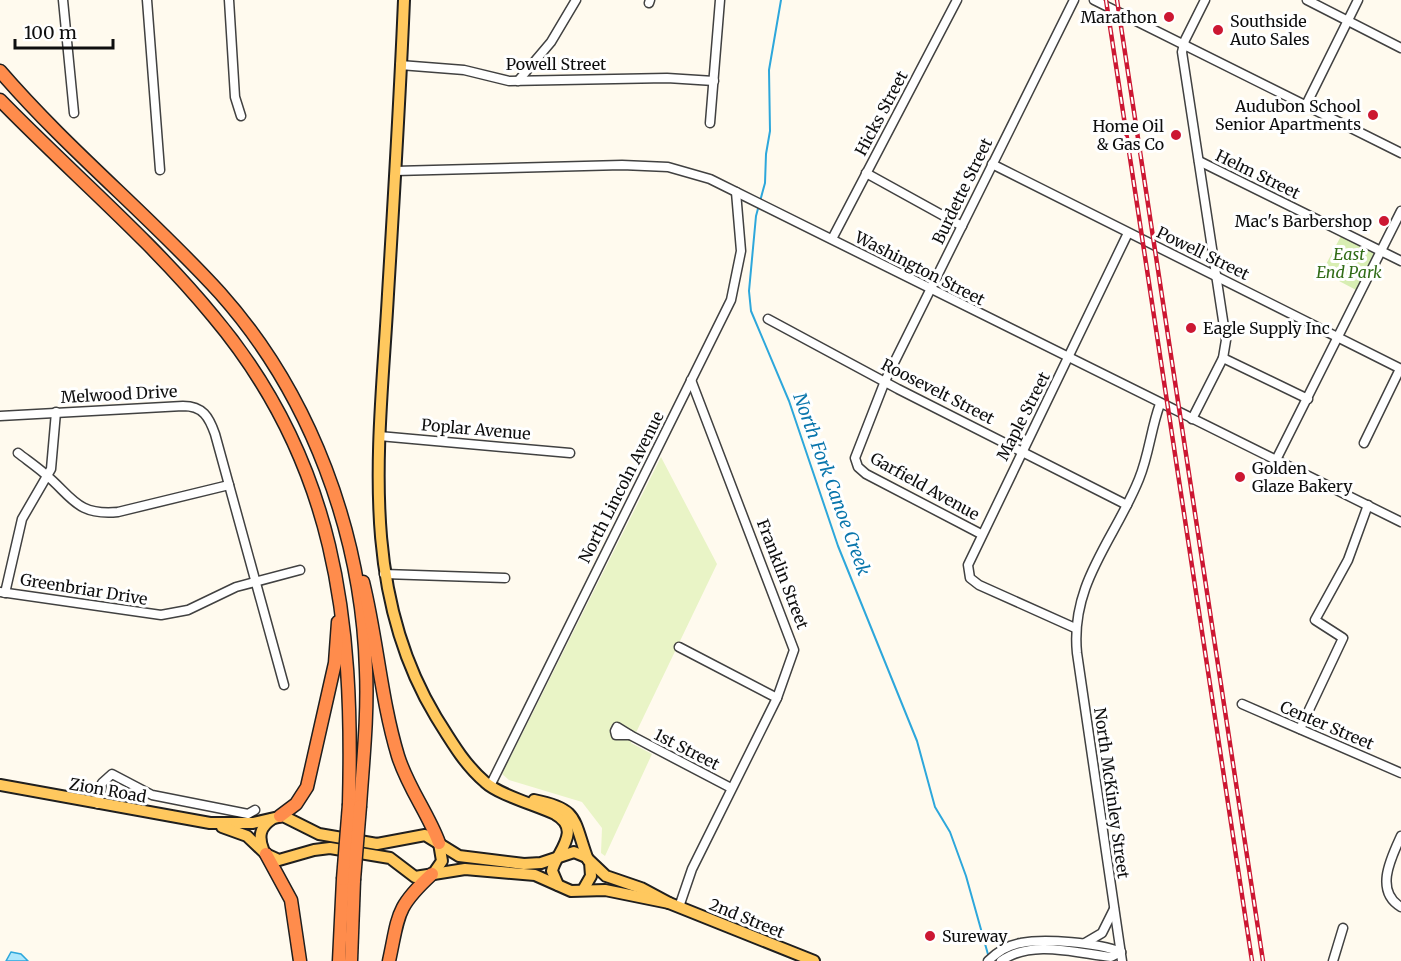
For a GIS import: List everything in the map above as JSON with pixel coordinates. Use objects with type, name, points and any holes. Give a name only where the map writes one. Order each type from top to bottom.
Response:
[{"type":"highway","points":[[0,71],[151,222],[244,322],[294,401],[325,467],[363,584],[399,758],[411,790],[434,829],[439,843]]},
{"type":"highway","points":[[0,100],[196,296],[242,352],[279,413],[305,467],[321,512],[336,573],[349,680],[354,805]]},
{"type":"highway","points":[[339,506],[351,552],[366,669],[349,880],[339,961]]},
{"type":"highway","points":[[277,817],[303,796],[321,731],[336,654],[339,614],[336,573]]},
{"type":"highway","points":[[264,852],[291,900],[300,961]]},
{"type":"highway","points":[[389,961],[394,927],[401,908],[432,874]]},
{"type":"highway","points":[[349,880],[351,961]]},
{"type":"main road","points":[[404,0],[379,436],[378,507],[384,574],[399,634],[424,697],[458,752],[490,786],[555,814],[563,820],[567,839],[552,872],[558,885]]},
{"type":"main road","name":"Zion Road","points":[[0,785],[210,823],[244,824],[277,817]]},
{"type":"main road","points":[[510,794],[557,805],[569,813],[577,825],[589,861],[591,876],[583,890]]},
{"type":"main road","points":[[264,852],[260,834],[265,825],[277,817]]},
{"type":"main road","name":"2nd Street","points":[[277,817],[291,818],[311,832],[377,844],[421,835],[430,837],[459,856],[524,864],[541,863],[574,852],[606,876],[641,888],[674,905],[814,961]]},
{"type":"main road","name":"Zion Road","points":[[210,823],[247,836],[264,852]]},
{"type":"main road","points":[[432,874],[442,861],[439,843]]},
{"type":"main road","name":"2nd Street","points":[[264,852],[282,860],[314,850],[330,848],[390,858],[415,877],[465,869],[527,874],[542,877],[565,890],[605,890],[674,905]]},
{"type":"street","points":[[63,0],[74,113]]},
{"type":"street","points":[[147,0],[160,170]]},
{"type":"street","points":[[229,0],[235,97],[240,116]]},
{"type":"street","points":[[518,81],[551,42],[576,0]]},
{"type":"street","points":[[710,123],[720,0]]},
{"type":"street","name":"Hicks Street","points":[[832,239],[957,0]]},
{"type":"street","name":"Burdette Street","points":[[856,463],[856,454],[885,381],[1074,0]]},
{"type":"street","points":[[1094,0],[1183,47],[1401,153]]},
{"type":"street","points":[[1192,419],[1223,358],[1226,340],[1183,47],[1205,0]]},
{"type":"street","points":[[1307,0],[1401,48]]},
{"type":"street","points":[[1305,107],[1358,0]]},
{"type":"street","name":"Powell Street","points":[[400,65],[464,70],[504,81],[667,78],[714,81]]},
{"type":"street","name":"Helm Street","points":[[1199,161],[1401,261]]},
{"type":"street","name":"Powell Street","points":[[992,164],[1401,369]]},
{"type":"street","name":"Washington Street","points":[[395,171],[605,165],[668,167],[710,179],[832,239],[929,291],[1401,522]]},
{"type":"street","points":[[866,173],[962,226]]},
{"type":"street","name":"North Lincoln Avenue","points":[[490,786],[691,380],[728,297],[741,251],[736,192]]},
{"type":"street","points":[[1276,460],[1401,211]]},
{"type":"street","name":"Maple Street","points":[[1075,628],[980,585],[968,575],[968,565],[1128,233]]},
{"type":"street","name":"Roosevelt Street","points":[[768,319],[1127,505]]},
{"type":"street","points":[[1223,358],[1308,399]]},
{"type":"street","points":[[1364,443],[1401,369]]},
{"type":"street","name":"Franklin Street","points":[[674,905],[777,698],[792,663],[794,643],[691,380]]},
{"type":"street","name":"North McKinley Street","points":[[1121,957],[1075,628],[1082,592],[1141,476],[1160,404]]},
{"type":"street","name":"Melwood Drive","points":[[0,416],[160,406],[196,407],[210,420],[284,685]]},
{"type":"street","points":[[3,592],[22,519],[48,476],[54,454],[56,412]]},
{"type":"street","name":"Poplar Avenue","points":[[379,436],[570,453]]},
{"type":"street","points":[[18,453],[48,476],[73,501],[102,513],[118,512],[230,485]]},
{"type":"street","name":"Garfield Avenue","points":[[856,463],[866,474],[981,534]]},
{"type":"street","points":[[1300,729],[1343,638],[1315,620],[1348,560],[1368,505]]},
{"type":"street","name":"Greenbriar Drive","points":[[3,592],[160,615],[188,610],[228,590],[300,570]]},
{"type":"street","points":[[384,574],[505,578]]},
{"type":"street","points":[[679,647],[777,698]]},
{"type":"street","name":"Center Street","points":[[1242,704],[1401,773]]},
{"type":"street","name":"1st Street","points":[[630,735],[731,788]]},
{"type":"street","points":[[98,804],[102,783],[112,774],[152,795],[248,814],[255,810]]},
{"type":"street","points":[[1401,836],[1388,870],[1386,883],[1389,895],[1401,907]]},
{"type":"street","points":[[1003,956],[1029,942],[1078,944],[1092,941],[1102,933],[1114,909]]},
{"type":"street","points":[[1333,961],[1343,928]]},
{"type":"street","points":[[1078,944],[1121,957]]},
{"type":"street","points":[[988,961],[1037,949],[1121,957]]},
{"type":"green space","name":"East End Park","points":[[1341,236],[1376,254],[1358,291],[1322,272]]},
{"type":"green space","points":[[661,457],[717,564],[631,743],[652,754],[605,856],[601,853],[602,828],[582,802],[509,780],[502,774]]},
{"type":"water","points":[[11,952],[21,954],[28,961],[6,961]]},
{"type":"waterway","name":"North Fork Canoe Creek","points":[[781,0],[769,70],[770,131],[765,183],[756,216],[749,291],[751,311],[789,401],[838,546],[917,741],[935,807],[950,832],[966,876],[989,958]]},
{"type":"railway","points":[[1106,0],[1252,961]]},
{"type":"railway","points":[[1117,0],[1263,961]]},
{"type":"place","name":"Marathon","points":[[1169,17]]},
{"type":"place","name":"Southside Auto Sales","points":[[1218,30]]},
{"type":"place","name":"Audubon School Senior Apartments","points":[[1373,115]]},
{"type":"place","name":"Home Oil & Gas Co","points":[[1176,135]]},
{"type":"place","name":"Mac's Barbershop","points":[[1384,221]]},
{"type":"place","name":"Eagle Supply Inc","points":[[1191,328]]},
{"type":"place","name":"Golden Glaze Bakery","points":[[1240,477]]},
{"type":"place","name":"Sureway","points":[[930,936]]}]
